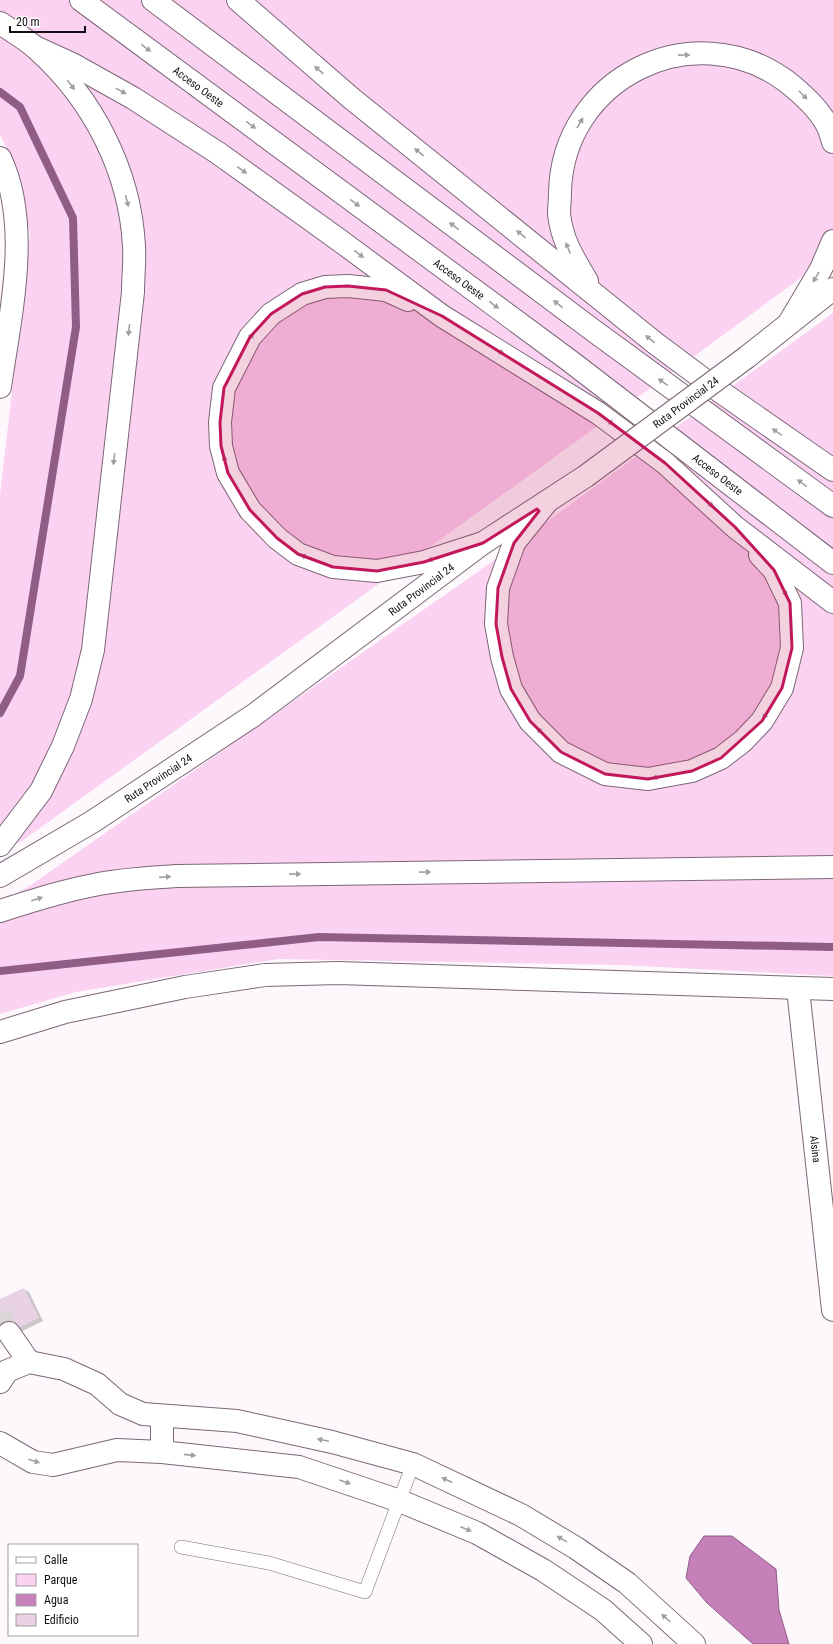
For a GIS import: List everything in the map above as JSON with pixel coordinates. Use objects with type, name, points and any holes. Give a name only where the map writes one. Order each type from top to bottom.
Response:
[{"type":"main road","name":"Acceso Oeste","points":[[81,0],[570,361],[833,562]]},
{"type":"main road","points":[[153,0],[583,323],[833,506]]},
{"type":"main road","points":[[238,0],[351,98],[595,294],[718,390],[833,470]]},
{"type":"main road","points":[[0,22],[37,48],[74,65],[133,98],[218,153],[340,240],[442,316],[598,413],[665,463],[735,527],[833,602]]},
{"type":"main road","points":[[0,845],[41,791],[63,746],[81,699],[93,650],[133,292],[134,246],[128,203],[113,156],[92,113],[64,76],[37,48]]},
{"type":"main road","points":[[595,294],[568,248],[559,214],[560,176],[569,142],[588,109],[610,86],[638,67],[675,55],[724,54],[770,70],[803,94],[827,124],[833,142]]},
{"type":"main road","points":[[0,158],[11,189],[17,242],[16,268],[0,387]]},
{"type":"main road","points":[[789,323],[821,269],[833,241]]},
{"type":"main road","points":[[442,316],[386,290],[348,286],[325,287],[302,294],[271,314],[250,337],[236,362],[224,388],[220,422],[222,446],[228,473],[250,510],[277,538],[298,554],[334,567],[378,571],[424,562],[484,544]]},
{"type":"main road","name":"Ruta Provincial 24","points":[[0,876],[92,822],[254,715],[484,544],[586,476],[747,357],[833,289]]},
{"type":"main road","points":[[546,502],[514,543],[498,588],[496,624],[502,657],[511,689],[530,721],[562,752],[605,774],[648,779],[692,771],[721,758],[743,741],[762,721],[782,688],[792,648],[790,603],[774,570],[735,527]]},
{"type":"main road","points":[[0,910],[57,893],[95,884],[132,879],[176,876],[833,867]]},
{"type":"main road","points":[[0,1032],[73,1010],[185,987],[265,976],[338,973],[833,989]]},
{"type":"main road","name":"Alsina","points":[[798,989],[833,1310]]},
{"type":"main road","points":[[10,1333],[29,1362]]},
{"type":"main road","points":[[0,1382],[7,1371],[29,1362],[64,1369],[97,1384],[120,1404],[143,1414],[237,1421],[332,1442],[413,1464],[521,1515],[576,1548],[627,1583],[694,1644]]},
{"type":"main road","points":[[162,1416],[162,1452]]},
{"type":"main road","points":[[0,1443],[33,1462],[53,1465],[117,1450],[162,1452],[299,1467],[400,1501],[477,1533],[543,1570],[603,1610],[641,1644]]},
{"type":"lane","points":[[181,1547],[270,1563],[365,1592],[413,1464]]},
{"type":"highlighted area","points":[[348,286],[386,290],[442,316],[598,413],[665,463],[735,527],[774,570],[790,603],[792,648],[782,688],[762,721],[721,758],[692,771],[648,779],[605,774],[561,752],[530,721],[511,689],[502,657],[496,624],[498,588],[514,543],[539,511],[537,509],[483,543],[424,562],[377,571],[333,567],[298,554],[277,538],[250,510],[228,473],[221,446],[220,422],[224,388],[250,337],[271,314],[302,294],[325,287]]},
{"type":"green space","points":[[0,0],[833,0],[833,254],[692,358],[22,841],[0,852],[0,495],[30,235],[17,167],[0,135]]},
{"type":"green space","points":[[833,313],[833,976],[622,965],[278,959],[76,992],[0,1014],[0,903],[31,885],[486,566]]},
{"type":"water","points":[[704,1536],[732,1536],[776,1569],[779,1610],[789,1644],[753,1644],[707,1603],[686,1578],[690,1556]]},
{"type":"building","points":[[24,1288],[39,1318],[0,1337],[0,1299]]},
{"type":"waterway","points":[[0,92],[20,107],[73,218],[76,327],[20,676],[0,713]]},
{"type":"waterway","points":[[0,971],[319,937],[833,947]]},
{"type":"tunnel","points":[[0,1313],[9,1333]]}]
